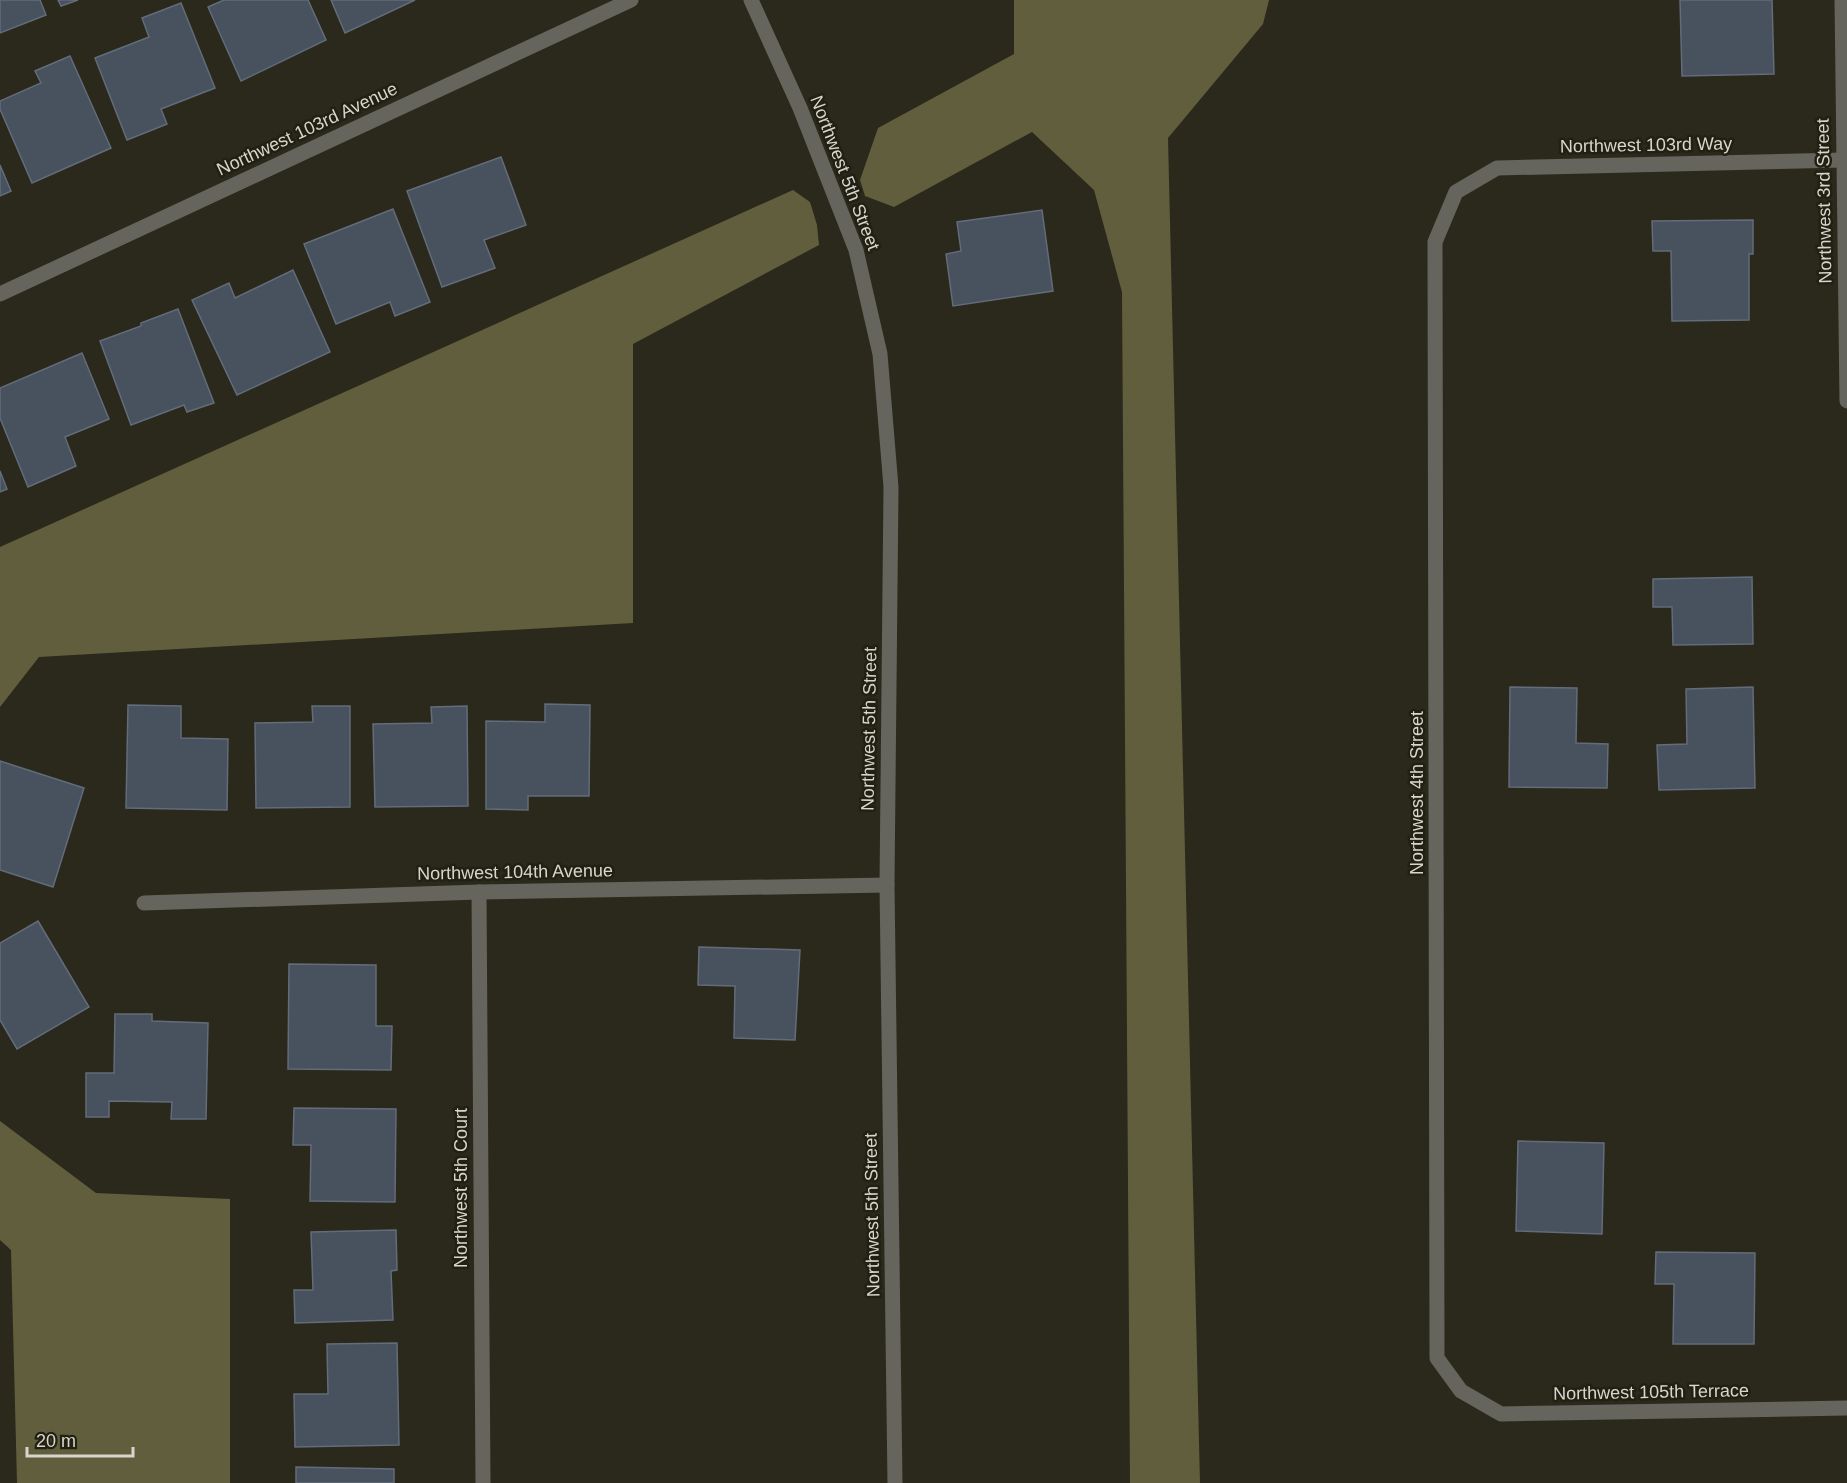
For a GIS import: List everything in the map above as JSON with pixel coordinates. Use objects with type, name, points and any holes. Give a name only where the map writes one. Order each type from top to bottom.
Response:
[{"type":"street","name":"Northwest 103rd Avenue","points":[[0,294],[631,0]]},
{"type":"street","name":"Northwest 5th Street","points":[[751,0],[800,108],[856,250],[880,354],[891,487],[887,885],[895,1483]]},
{"type":"street","name":"Northwest 3rd Street","points":[[1842,0],[1847,401]]},
{"type":"street","name":"Northwest 103rd Way","points":[[1456,192],[1497,168],[1843,160]]},
{"type":"street","name":"Northwest 4th Street","points":[[1456,192],[1435,242],[1437,1358],[1461,1391]]},
{"type":"street","name":"Northwest 104th Avenue","points":[[144,903],[479,892],[887,885]]},
{"type":"street","name":"Northwest 5th Court","points":[[479,892],[483,1483]]},
{"type":"street","name":"Northwest 105th Terrace","points":[[1461,1391],[1501,1414],[1847,1408]]},
{"type":"shaded area","points":[[1014,0],[1269,0],[1263,24],[1168,138],[1200,1483],[1130,1483],[1122,292],[1094,190],[1032,132],[894,207],[865,196],[860,180],[878,128],[1014,54]]},
{"type":"shaded area","points":[[793,190],[810,202],[817,225],[819,245],[633,344],[633,623],[39,657],[0,707],[0,547]]},
{"type":"shaded area","points":[[0,1121],[96,1193],[230,1199],[230,1483],[17,1483],[11,1250],[0,1240]]},
{"type":"building","points":[[0,0],[40,0],[46,15],[0,33]]},
{"type":"building","points":[[58,0],[78,0],[61,6]]},
{"type":"building","points":[[224,0],[308,0],[326,40],[241,81],[208,7]]},
{"type":"building","points":[[331,0],[415,0],[345,33]]},
{"type":"building","points":[[1680,0],[1772,0],[1774,74],[1682,76]]},
{"type":"building","points":[[181,3],[215,88],[161,109],[167,124],[127,140],[95,58],[149,37],[142,18]]},
{"type":"building","points":[[70,56],[111,148],[32,183],[0,109],[0,101],[41,83],[35,71]]},
{"type":"building","points":[[501,157],[526,225],[484,240],[495,268],[442,287],[407,191]]},
{"type":"building","points":[[0,165],[11,191],[0,196]]},
{"type":"building","points":[[393,209],[430,302],[395,316],[390,302],[336,324],[304,244]]},
{"type":"building","points":[[1042,210],[1053,291],[953,306],[946,254],[961,251],[957,222]]},
{"type":"building","points":[[1753,220],[1753,254],[1749,254],[1749,320],[1672,321],[1671,251],[1653,251],[1652,221]]},
{"type":"building","points":[[293,270],[330,352],[237,395],[192,300],[229,283],[235,298]]},
{"type":"building","points":[[178,309],[214,403],[187,412],[184,405],[131,425],[100,341]]},
{"type":"building","points":[[82,353],[109,419],[65,437],[76,466],[28,487],[0,418],[0,388]]},
{"type":"building","points":[[0,471],[7,489],[0,492]]},
{"type":"building","points":[[1752,577],[1753,644],[1673,645],[1672,607],[1653,607],[1653,579]]},
{"type":"building","points":[[1510,687],[1577,688],[1576,743],[1608,744],[1607,788],[1509,787]]},
{"type":"building","points":[[1753,687],[1755,788],[1659,790],[1657,745],[1687,744],[1686,689]]},
{"type":"building","points":[[545,704],[590,705],[589,796],[528,796],[528,810],[486,809],[486,721],[545,722]]},
{"type":"building","points":[[128,705],[181,706],[181,738],[228,739],[227,810],[126,808]]},
{"type":"building","points":[[312,706],[350,706],[350,807],[256,808],[255,723],[313,722]]},
{"type":"building","points":[[467,706],[468,806],[375,807],[373,724],[432,723],[431,707]]},
{"type":"building","points":[[0,761],[84,788],[53,887],[0,870]]},
{"type":"building","points":[[38,921],[89,1007],[17,1049],[0,1020],[0,943]]},
{"type":"building","points":[[699,947],[800,950],[795,1040],[734,1038],[735,986],[698,985]]},
{"type":"building","points":[[289,964],[376,965],[376,1026],[392,1026],[391,1070],[288,1069]]},
{"type":"building","points":[[115,1014],[152,1014],[152,1021],[208,1023],[206,1119],[171,1119],[172,1102],[109,1101],[109,1117],[86,1117],[86,1073],[114,1073]]},
{"type":"building","points":[[294,1108],[396,1109],[395,1202],[310,1201],[311,1145],[293,1145]]},
{"type":"building","points":[[1518,1141],[1604,1143],[1602,1234],[1516,1231]]},
{"type":"building","points":[[396,1230],[397,1270],[391,1271],[393,1320],[295,1323],[294,1290],[313,1290],[311,1232]]},
{"type":"building","points":[[1656,1252],[1755,1253],[1754,1344],[1673,1344],[1674,1284],[1655,1284]]},
{"type":"building","points":[[397,1343],[399,1445],[295,1447],[294,1394],[328,1394],[327,1344]]},
{"type":"building","points":[[296,1467],[394,1469],[394,1483],[296,1483]]}]
